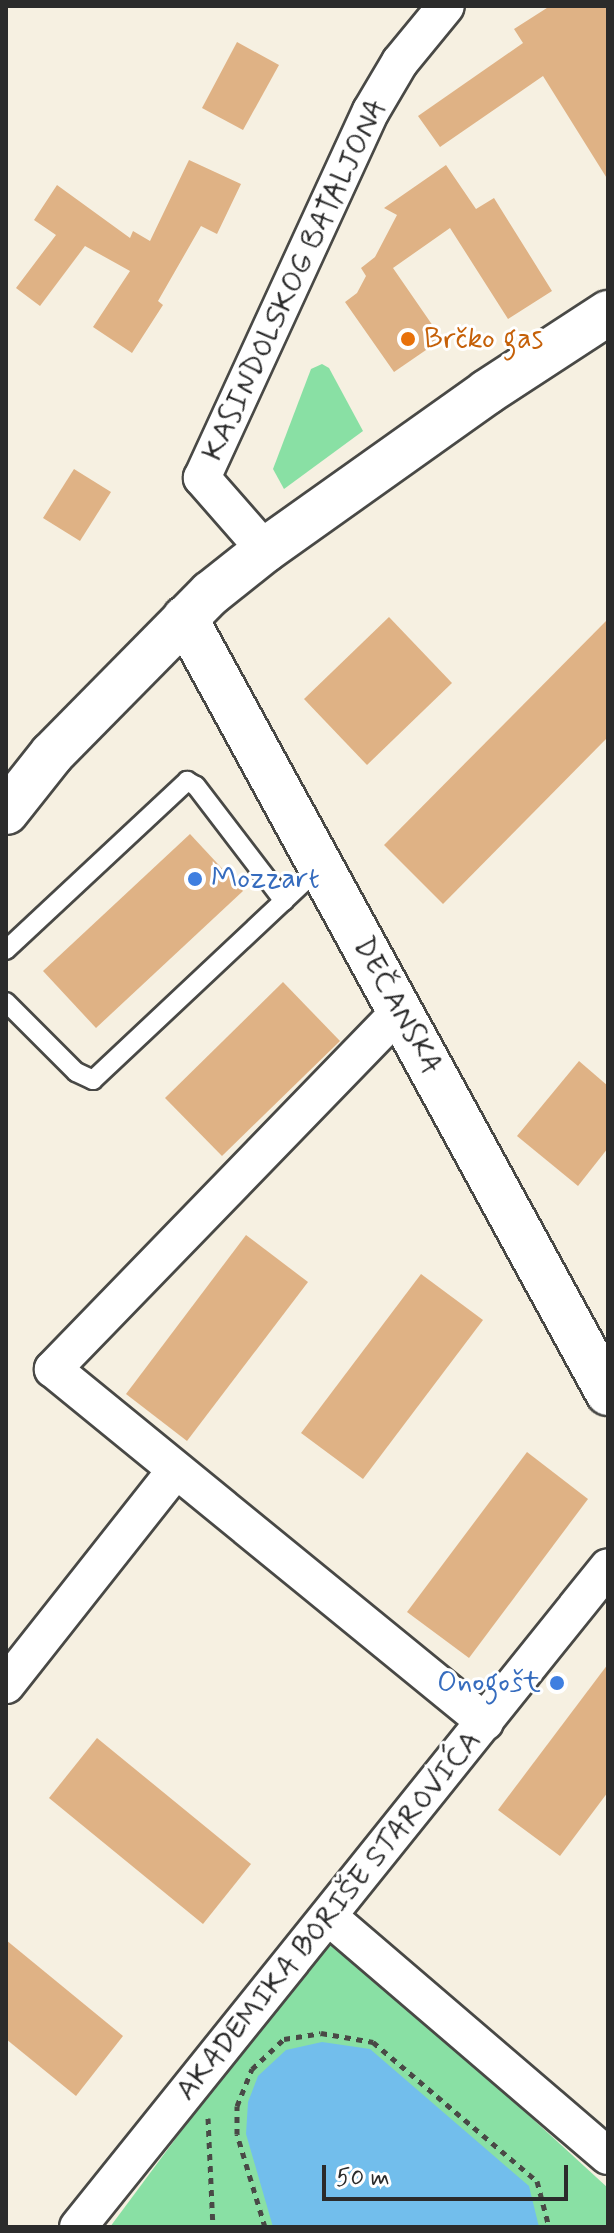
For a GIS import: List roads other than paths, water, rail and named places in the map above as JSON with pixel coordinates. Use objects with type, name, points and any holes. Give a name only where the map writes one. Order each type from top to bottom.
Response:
[{"type":"street","name":"KASINDOLSKOG BATALJONA","points":[[265,550],[202,478],[371,111],[400,62],[446,6]]},
{"type":"street","points":[[6,812],[52,754],[185,618],[265,550],[487,392],[608,313]]},
{"type":"street","name":"DEČANSKA","points":[[185,618],[608,1393]]},
{"type":"street","points":[[400,1011],[53,1369],[485,1722]]},
{"type":"street","points":[[6,1685],[176,1470]]},
{"type":"street","name":"AKADEMIKA BORIŠE STAROVIĆA","points":[[78,2227],[608,1567]]},
{"type":"street","points":[[329,1917],[608,2156]]},
{"type":"lane","points":[[6,950],[187,781],[196,786],[284,901]]},
{"type":"lane","points":[[6,1002],[76,1072],[93,1080],[321,866]]},
{"type":"water","points":[[322,2042],[370,2049],[529,2186],[539,2227],[273,2227],[246,2134],[248,2102],[258,2076],[286,2050]]},
{"type":"place","name":"Brčko gas","points":[[408,339]]},
{"type":"place","name":"Mozzart","points":[[195,879]]},
{"type":"place","name":"Onogošt","points":[[557,1683]]}]
